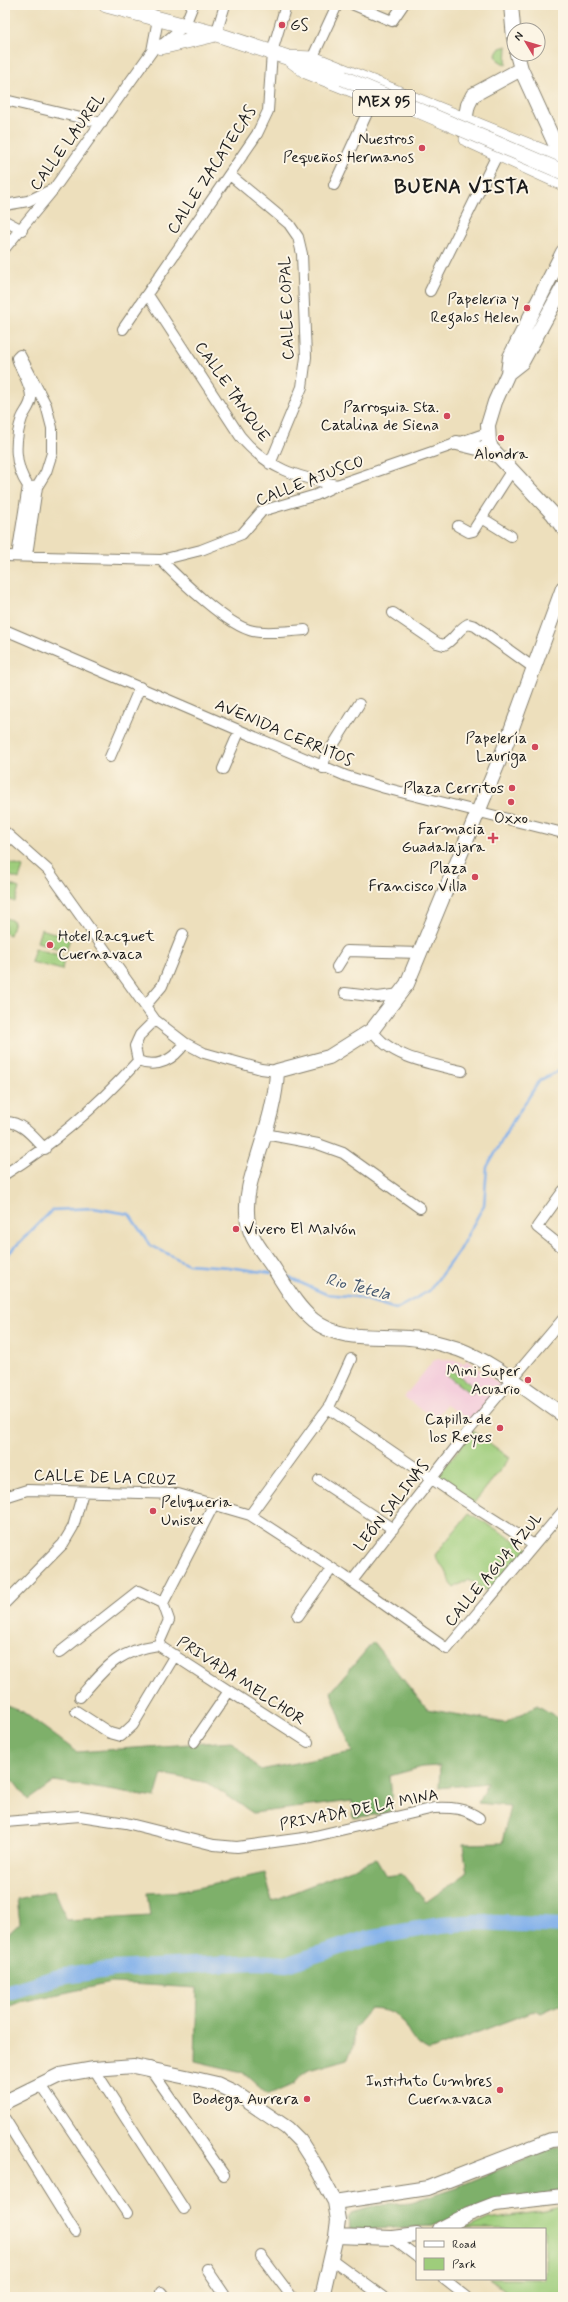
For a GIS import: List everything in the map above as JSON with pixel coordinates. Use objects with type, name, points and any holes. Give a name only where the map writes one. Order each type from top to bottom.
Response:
[{"type":"main road","name":"MEX 95","points":[[106,5],[185,25],[272,52],[465,120],[563,164]]},
{"type":"main road","points":[[156,49],[216,34]]},
{"type":"main road","name":"MEX 95","points":[[309,65],[374,98],[462,136],[563,183]]},
{"type":"main road","points":[[309,65],[563,164]]},
{"type":"main road","points":[[542,174],[555,171],[561,164],[563,164]]},
{"type":"street","points":[[141,5],[158,19]]},
{"type":"street","points":[[185,25],[193,5]]},
{"type":"street","points":[[216,34],[225,5]]},
{"type":"street","name":"CALLE ZACATECAS","points":[[123,329],[148,295],[257,134],[268,111],[272,52],[286,5]]},
{"type":"street","points":[[309,65],[337,5]]},
{"type":"street","points":[[354,5],[392,21],[403,5]]},
{"type":"street","points":[[511,5],[513,22]]},
{"type":"street","name":"CALLE LAUREL","points":[[156,49],[158,19]]},
{"type":"street","name":"CALLE LAUREL","points":[[5,248],[22,230],[53,190],[156,49],[185,25]]},
{"type":"street","points":[[519,62],[563,164]]},
{"type":"street","points":[[462,136],[468,105],[474,95],[521,69]]},
{"type":"street","points":[[334,185],[374,98]]},
{"type":"street","points":[[5,100],[102,123]]},
{"type":"street","points":[[430,291],[498,153]]},
{"type":"street","name":"CALLE COPAL","points":[[230,175],[290,224],[298,237],[302,254],[306,357],[302,387],[270,464]]},
{"type":"street","points":[[5,205],[28,202],[53,190]]},
{"type":"street","points":[[5,221],[22,230]]},
{"type":"street","points":[[508,373],[510,357],[563,252]]},
{"type":"street","points":[[563,268],[508,373],[495,402],[487,433],[491,448],[563,527]]},
{"type":"street","points":[[508,373],[522,362],[563,287]]},
{"type":"street","name":"CALLE TANQUE","points":[[148,295],[240,436],[252,451],[270,464],[292,474],[337,485]]},
{"type":"street","points":[[22,555],[32,487],[46,472],[52,453],[52,428],[46,404],[24,358],[18,356],[18,363],[30,389],[30,405],[20,424],[16,453],[20,472],[32,487]]},
{"type":"street","points":[[30,405],[39,401],[46,404]]},
{"type":"street","name":"CALLE AJUSCO","points":[[5,556],[22,555],[161,560],[201,550],[242,534],[262,511],[316,495],[337,485],[487,433]]},
{"type":"street","points":[[457,443],[486,450],[498,456]]},
{"type":"street","points":[[458,526],[472,533],[512,470]]},
{"type":"street","points":[[482,518],[511,536]]},
{"type":"street","points":[[161,560],[186,585],[242,628],[269,632],[305,630]]},
{"type":"street","points":[[5,832],[48,870],[155,1020],[185,1043],[204,1053],[277,1071],[329,1057],[372,1030],[400,994],[420,953],[478,811],[534,668],[563,588]]},
{"type":"street","points":[[393,613],[437,643],[444,646],[449,643],[463,626],[468,624],[475,626],[534,668]]},
{"type":"street","name":"AVENIDA CERRITOS","points":[[5,630],[140,687],[239,732],[324,768],[385,788],[563,833]]},
{"type":"street","points":[[110,756],[140,687]]},
{"type":"street","points":[[324,768],[325,758],[360,704]]},
{"type":"street","points":[[223,769],[239,732]]},
{"type":"street","points":[[145,1006],[162,986],[183,934]]},
{"type":"street","points":[[337,967],[343,954],[350,951],[420,953]]},
{"type":"street","points":[[345,993],[378,997],[400,994]]},
{"type":"street","points":[[138,1061],[135,1046],[140,1035],[155,1020]]},
{"type":"street","points":[[372,1030],[381,1041],[401,1053],[462,1071]]},
{"type":"street","points":[[138,1061],[146,1064],[162,1063],[175,1055],[185,1043]]},
{"type":"street","points":[[5,1174],[45,1149],[73,1127],[138,1061]]},
{"type":"street","points":[[277,1071],[276,1086],[265,1134],[248,1191],[248,1232],[304,1312],[333,1332],[386,1339],[408,1338],[437,1342],[461,1350],[511,1379],[563,1415]]},
{"type":"street","points":[[5,1122],[18,1125],[30,1132],[45,1149]]},
{"type":"street","points":[[265,1134],[318,1144],[343,1153],[420,1208]]},
{"type":"street","points":[[563,1191],[537,1227],[563,1248]]},
{"type":"street","name":"LEÓN SALINAS","points":[[352,1581],[511,1379],[563,1319]]},
{"type":"street","points":[[250,1515],[328,1408],[351,1359]]},
{"type":"street","points":[[328,1408],[431,1479],[534,1545]]},
{"type":"street","points":[[319,1480],[393,1529]]},
{"type":"street","name":"CALLE DE LA CRUZ","points":[[5,1497],[27,1490],[178,1494],[250,1515],[352,1581],[447,1649]]},
{"type":"street","points":[[5,1603],[62,1544],[76,1520],[83,1492]]},
{"type":"street","points":[[163,1603],[214,1504]]},
{"type":"street","name":"CALLE AGUA AZUL","points":[[447,1649],[563,1510]]},
{"type":"street","points":[[298,1616],[332,1568]]},
{"type":"street","points":[[59,1653],[138,1591],[163,1603],[169,1620],[158,1645],[138,1648],[118,1657],[80,1697]]},
{"type":"street","name":"PRIVADA MELCHOR","points":[[158,1645],[308,1742]]},
{"type":"street","points":[[76,1711],[110,1733],[121,1736],[132,1725],[175,1655]]},
{"type":"street","points":[[194,1742],[229,1691]]},
{"type":"street","name":"PRIVADA DE LA MINA","points":[[5,1822],[80,1816],[133,1825],[214,1845],[237,1846],[311,1837],[434,1808],[450,1807],[468,1811],[479,1818]]},
{"type":"street","points":[[5,2102],[60,2076],[94,2069],[134,2066],[149,2067],[217,2084],[234,2092],[287,2128],[300,2141],[314,2162],[335,2202],[338,2220],[336,2236],[322,2297]]},
{"type":"street","points":[[149,2067],[224,2176]]},
{"type":"street","points":[[94,2069],[184,2209]]},
{"type":"street","points":[[41,2084],[127,2213]]},
{"type":"street","points":[[5,2119],[75,2232]]},
{"type":"street","points":[[335,2202],[428,2188],[551,2140],[563,2140]]},
{"type":"street","points":[[442,2228],[495,2204],[563,2196]]},
{"type":"street","points":[[336,2236],[392,2238],[416,2235]]},
{"type":"street","points":[[392,2238],[416,2257]]},
{"type":"street","points":[[261,2256],[292,2297]]},
{"type":"street","points":[[330,2258],[382,2297]]},
{"type":"street","points":[[207,2269],[226,2297]]},
{"type":"street","points":[[445,2280],[467,2297]]},
{"type":"shaded area","points":[[438,1359],[458,1361],[464,1364],[467,1360],[500,1385],[472,1422],[446,1405],[435,1419],[404,1397],[433,1361]]},
{"type":"green space","points":[[506,46],[506,65],[498,60],[496,54],[500,48]]},
{"type":"green space","points":[[5,862],[23,867],[19,879],[5,874]]},
{"type":"green space","points":[[5,883],[19,888],[15,902],[5,898]]},
{"type":"green space","points":[[5,918],[14,921],[10,935],[5,933]]},
{"type":"green space","points":[[41,929],[70,938],[66,951],[37,942]]},
{"type":"green space","points":[[35,948],[64,957],[62,970],[31,962]]},
{"type":"green space","points":[[449,1368],[475,1388],[471,1394],[445,1374]]},
{"type":"green space","points":[[473,1431],[510,1458],[473,1504],[436,1478]]},
{"type":"green space","points":[[469,1513],[529,1549],[495,1592],[486,1591],[468,1579],[454,1588],[446,1571],[438,1562],[435,1555]]},
{"type":"green space","points":[[373,1642],[427,1709],[505,1723],[537,1705],[563,1721],[563,2003],[541,2013],[536,2010],[429,2051],[414,2039],[401,2019],[394,2014],[370,2009],[354,2028],[354,2042],[348,2059],[310,2070],[300,2076],[292,2085],[268,2095],[242,2072],[195,2061],[197,1988],[112,1983],[20,2002],[5,2008],[5,1937],[20,1923],[17,1899],[54,1891],[67,1921],[150,1916],[147,1893],[183,1891],[265,1873],[272,1901],[376,1859],[386,1876],[402,1874],[426,1902],[467,1873],[463,1844],[502,1843],[510,1806],[478,1803],[487,1783],[439,1788],[440,1766],[422,1767],[390,1776],[393,1812],[354,1818],[352,1801],[253,1813],[208,1783],[162,1774],[155,1798],[55,1781],[28,1800],[11,1778],[5,1775],[5,1705],[23,1712],[77,1752],[232,1741],[260,1770],[352,1752],[331,1692]]},
{"type":"green space","points":[[551,2148],[563,2148],[563,2190],[460,2215],[433,2226],[350,2230],[349,2219],[352,2213],[383,2204],[412,2202],[457,2187]]},
{"type":"green space","points":[[563,2206],[563,2297],[513,2297],[490,2280],[546,2280],[546,2228],[467,2228],[488,2219],[546,2211]]},
{"type":"waterway","name":"Rio Tetela","points":[[285,1276],[326,1294],[357,1297],[396,1309],[429,1291],[458,1252],[484,1205],[487,1167],[513,1121],[540,1080],[563,1069]]},
{"type":"waterway","name":"Rio Tetela","points":[[5,1257],[52,1210],[93,1208],[129,1214],[150,1245],[188,1264],[228,1267],[271,1273]]},
{"type":"waterway","points":[[5,1993],[59,1977],[115,1969],[256,1962],[288,1964],[368,1938],[441,1925],[478,1922],[563,1926]]},
{"type":"place","name":"GS","points":[[282,25]]},
{"type":"place","name":"Nuestros Pequeños Hermanos","points":[[422,148]]},
{"type":"place","name":"Papeleria y Regalos Helen","points":[[527,308]]},
{"type":"place","name":"Parroquia Sta. Catalina de Siena","points":[[447,416]]},
{"type":"place","name":"Alondra","points":[[501,438]]},
{"type":"place","name":"Papelería Lauriga","points":[[535,747]]},
{"type":"place","name":"Plaza Cerritos","points":[[512,788]]},
{"type":"place","name":"Oxxo","points":[[511,802]]},
{"type":"place","name":"Farmacia Guadalajara","points":[[493,838]]},
{"type":"place","name":"Plaza Francisco Villa","points":[[475,877]]},
{"type":"place","name":"Hotel Racquet Cuernavaca","points":[[50,945]]},
{"type":"place","name":"Vivero El Malvón","points":[[236,1229]]},
{"type":"place","name":"Mini Super Acuario","points":[[528,1380]]},
{"type":"place","name":"Capilla de los Reyes","points":[[500,1428]]},
{"type":"place","name":"Peluqueria Unisex","points":[[153,1511]]},
{"type":"place","name":"Instituto Cumbres Cuernavaca","points":[[500,2090]]},
{"type":"place","name":"Bodega Aurrera","points":[[307,2099]]},
{"type":"district","name":"BUENA VISTA","points":[[462,187]]}]
